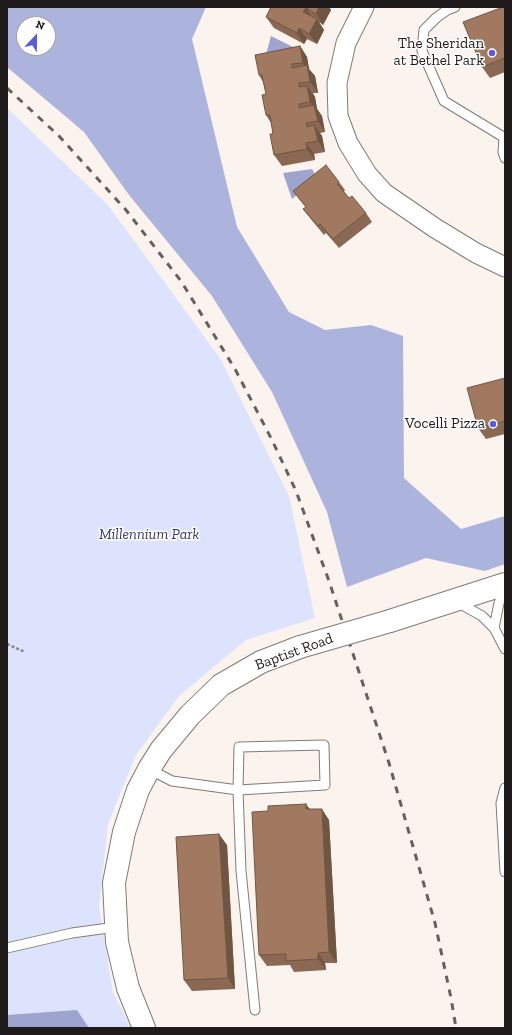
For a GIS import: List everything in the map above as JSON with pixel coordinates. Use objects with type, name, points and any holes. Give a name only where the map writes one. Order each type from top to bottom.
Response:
[{"type":"main road","name":"Baptist Road","points":[[144,1028],[128,988],[117,942],[114,883],[124,832],[138,790],[161,750],[190,715],[221,685],[261,662],[300,646],[390,621],[505,585]]},
{"type":"street","points":[[364,7],[346,42],[337,83],[338,116],[348,144],[367,174],[384,193],[434,228],[476,253],[505,267]]},
{"type":"lane","points":[[455,7],[447,10],[436,18],[424,30],[422,50],[444,101],[505,138],[502,152],[505,158]]},
{"type":"lane","points":[[494,628],[499,603],[505,585]]},
{"type":"lane","points":[[454,601],[482,616],[494,628],[505,649]]},
{"type":"lane","points":[[149,769],[172,781],[238,790],[325,785],[324,745],[239,747],[238,790],[241,871],[255,1010]]},
{"type":"lane","points":[[505,788],[501,803],[505,872]]},
{"type":"lane","points":[[7,948],[72,933],[116,927]]},
{"type":"path","points":[[7,644],[25,652]]},
{"type":"green space","name":"Millennium Park","points":[[7,108],[108,205],[220,358],[289,496],[315,618],[246,640],[179,696],[136,755],[108,824],[99,907],[113,992],[131,1028],[7,1028]]},
{"type":"shaded area","points":[[7,7],[206,7],[192,39],[237,227],[289,312],[325,330],[371,325],[403,336],[404,478],[461,529],[505,516],[505,564],[485,571],[426,558],[347,587],[327,512],[272,392],[212,296],[129,195],[84,132],[7,67]]},
{"type":"shaded area","points":[[271,36],[297,49],[264,62]]},
{"type":"shaded area","points":[[312,169],[317,178],[292,199],[283,173]]},
{"type":"shaded area","points":[[77,1010],[89,1028],[7,1028],[7,1015]]},
{"type":"building","points":[[271,7],[319,7],[316,14],[306,8],[303,12],[317,19],[309,34],[299,28],[297,33],[266,17]]},
{"type":"building","name":"The Sheridan at Bethel Park","points":[[505,7],[505,58],[482,67],[463,22]]},
{"type":"building","points":[[300,46],[303,63],[292,64],[292,68],[307,65],[310,82],[299,83],[299,87],[307,86],[310,102],[299,104],[299,108],[314,105],[318,121],[306,123],[307,127],[314,125],[318,141],[306,143],[307,149],[274,155],[270,134],[273,134],[270,115],[266,115],[262,95],[266,94],[262,75],[259,75],[255,55]]},
{"type":"building","points":[[326,165],[339,182],[337,184],[349,198],[352,196],[366,213],[333,239],[320,224],[318,226],[303,209],[306,207],[293,191]]},
{"type":"building","points":[[505,378],[505,421],[478,428],[467,388]]},
{"type":"building","points":[[306,804],[306,809],[322,809],[329,952],[318,953],[318,959],[286,961],[286,954],[259,955],[252,812],[268,811],[268,806]]},
{"type":"building","points":[[219,834],[228,978],[184,980],[176,837]]},
{"type":"railway","points":[[7,88],[59,136],[126,210],[181,281],[235,369],[272,440],[296,491],[329,581],[389,763],[435,923],[456,1028]]},
{"type":"place","name":"The Sheridan at Bethel Park","points":[[492,53]]},
{"type":"place","name":"Vocelli Pizza","points":[[493,424]]}]
